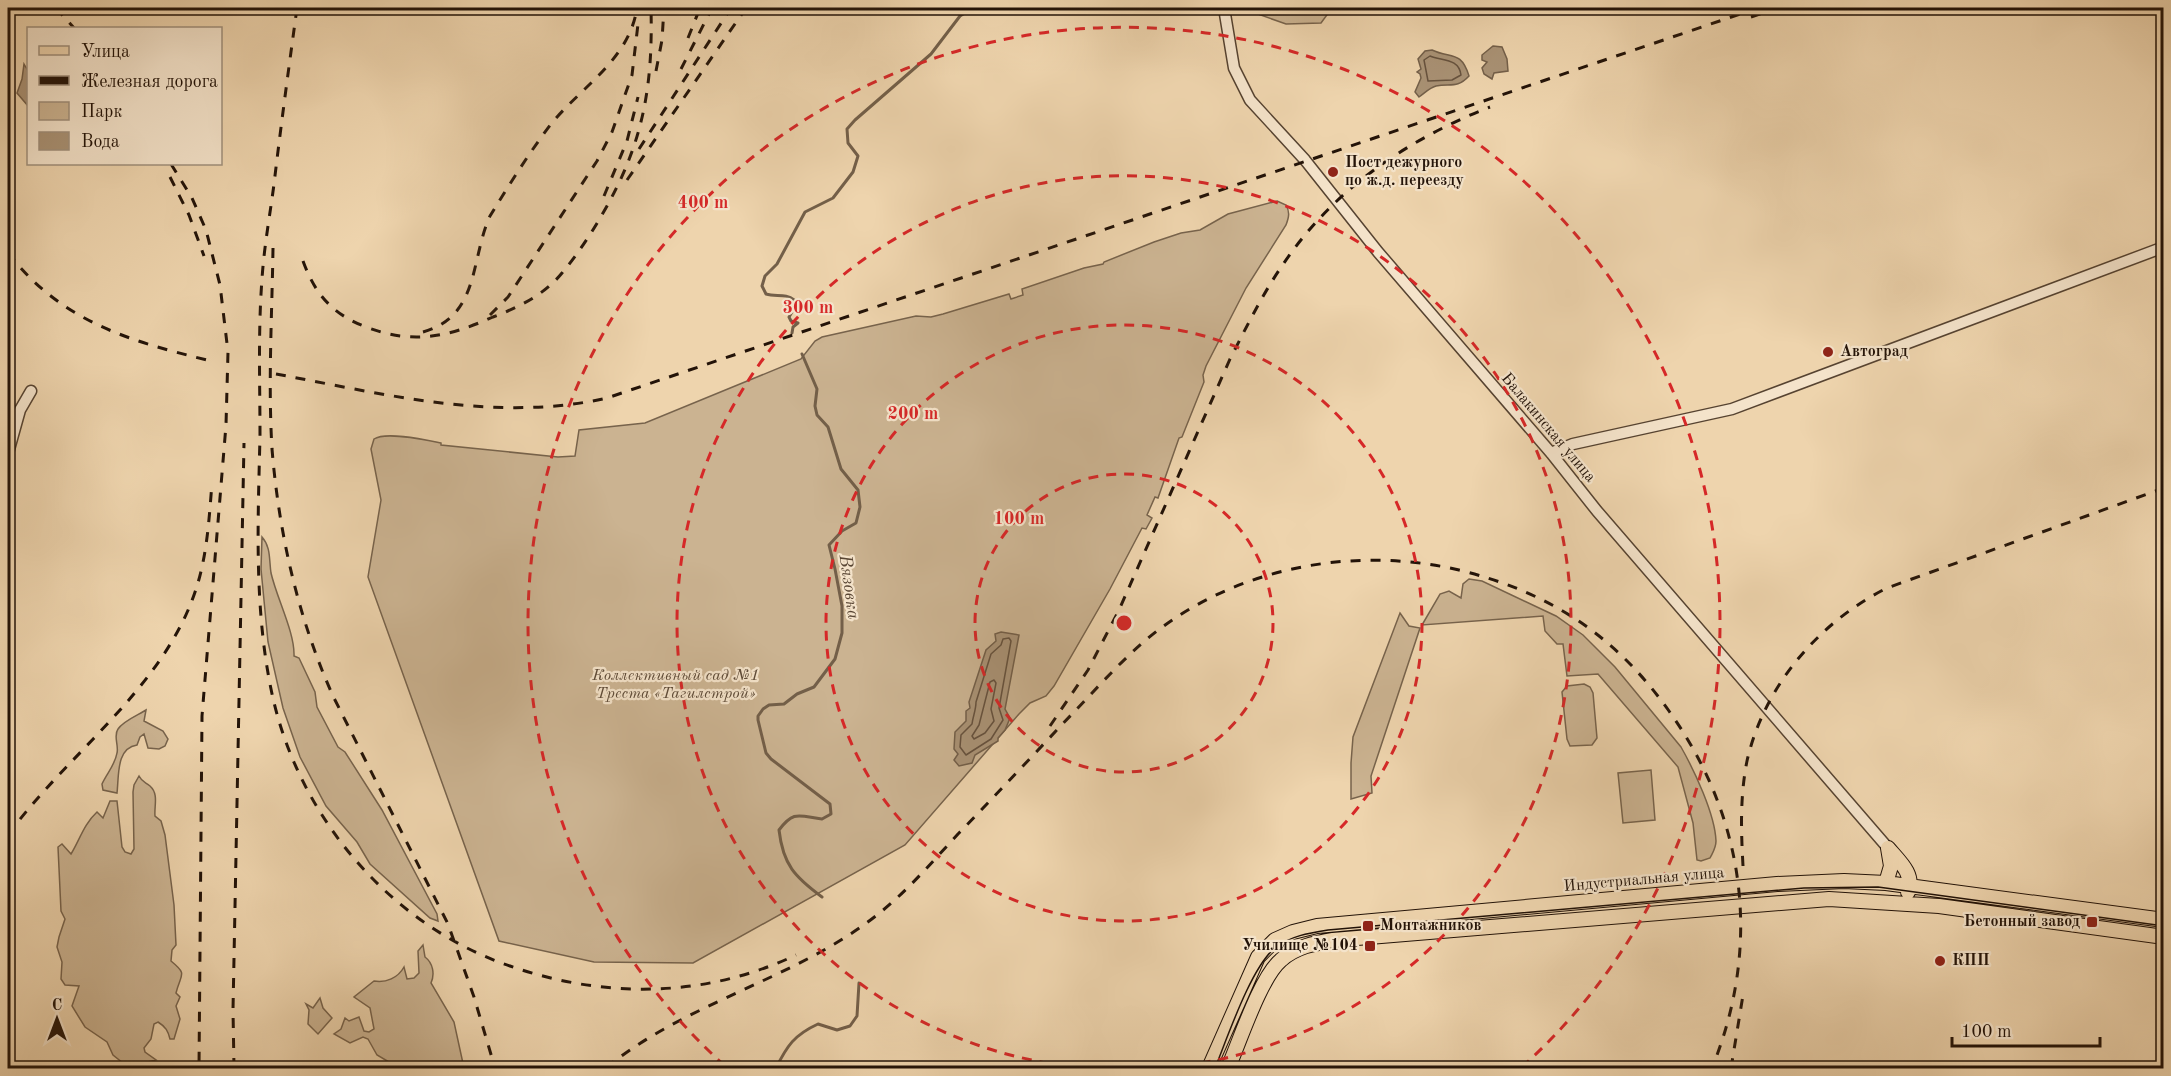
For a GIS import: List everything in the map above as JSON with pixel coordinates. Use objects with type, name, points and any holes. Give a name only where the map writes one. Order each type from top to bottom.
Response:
[{"type":"main road","points":[[1886,883],[1891,866],[1888,848]]},
{"type":"main road","points":[[1876,901],[1902,899],[1910,886],[1910,877],[1906,870],[1888,848]]},
{"type":"main road","name":"Индустриальная улица","points":[[1209,1068],[1258,957],[1275,940],[1305,928],[1380,919],[1777,884],[1844,881],[1886,883],[2163,920]]},
{"type":"main road","name":"Индустриальная улица","points":[[1228,1068],[1261,989],[1274,967],[1287,955],[1318,943],[1360,937],[1829,899],[1939,906],[2163,937]]},
{"type":"street","name":"Балакинская улица","points":[[1224,8],[1234,68],[1250,100],[1305,160],[1378,252],[1551,453],[1597,511],[1888,848]]},
{"type":"street","points":[[1551,453],[1574,444],[1732,410],[2163,247]]},
{"type":"street","points":[[8,453],[20,410],[31,391]]},
{"type":"green space","points":[[1251,8],[1332,8],[1321,23],[1286,24],[1252,12]]},
{"type":"green space","name":"Коллективный сад №1 Треста «Тагилстрой»","points":[[1277,201],[1286,205],[1289,215],[1286,225],[1246,288],[1206,366],[1203,375],[1204,382],[1182,437],[1179,438],[1158,498],[1155,497],[1147,515],[1152,518],[1146,529],[1142,528],[1054,686],[1046,696],[1030,703],[1019,714],[905,845],[693,963],[594,962],[499,941],[368,577],[381,500],[371,449],[374,439],[397,436],[441,443],[441,445],[558,457],[575,456],[579,430],[645,423],[801,359],[815,341],[822,337],[916,316],[931,317],[1009,294],[1011,299],[1023,295],[1022,289],[1103,264],[1181,233],[1200,230],[1228,214]]},
{"type":"green space","points":[[262,537],[268,549],[271,573],[292,637],[294,656],[299,658],[315,692],[317,707],[338,747],[345,752],[382,810],[437,914],[438,921],[430,918],[370,864],[357,842],[326,806],[300,757],[283,708],[268,642],[261,569]]},
{"type":"green space","points":[[1469,579],[1482,581],[1556,616],[1583,635],[1615,667],[1681,747],[1692,768],[1708,805],[1715,830],[1716,841],[1710,858],[1697,860],[1693,823],[1678,767],[1598,674],[1567,676],[1563,644],[1557,644],[1545,631],[1543,616],[1422,625],[1440,594],[1449,591],[1461,598],[1463,584]]},
{"type":"green space","points":[[1400,613],[1409,626],[1420,628],[1371,776],[1372,793],[1351,799],[1353,737]]},
{"type":"green space","points":[[1584,684],[1590,687],[1593,693],[1597,738],[1592,745],[1570,746],[1567,739],[1562,692],[1567,686]]},
{"type":"green space","points":[[146,710],[144,721],[163,731],[168,739],[165,746],[159,749],[148,748],[144,734],[137,745],[125,751],[122,757],[117,793],[103,790],[102,784],[116,757],[118,729]]},
{"type":"green space","points":[[1651,770],[1655,820],[1623,823],[1618,773]]},
{"type":"green space","points":[[139,776],[153,789],[156,800],[155,816],[161,821],[165,835],[174,905],[176,945],[172,950],[171,961],[180,969],[182,975],[176,993],[180,997],[176,1006],[180,1019],[174,1039],[170,1039],[161,1024],[158,1022],[154,1024],[151,1039],[144,1048],[145,1052],[156,1060],[147,1062],[146,1068],[123,1063],[113,1055],[107,1042],[85,1027],[72,1006],[79,986],[65,985],[61,979],[62,962],[57,947],[65,919],[61,911],[58,847],[62,844],[71,854],[85,827],[97,812],[103,818],[110,801],[117,801],[122,847],[125,852],[131,854],[134,849],[133,792]]},
{"type":"green space","points":[[423,945],[425,957],[432,969],[431,983],[454,1022],[464,1068],[424,1068],[423,1063],[417,1068],[388,1068],[389,1062],[377,1055],[368,1039],[363,1037],[350,1043],[334,1034],[341,1029],[345,1018],[349,1021],[359,1017],[364,1031],[369,1032],[374,1029],[370,1008],[354,997],[374,981],[395,977],[404,967],[407,979],[414,978],[419,973],[418,951]]},
{"type":"green space","points":[[320,998],[323,1008],[332,1018],[318,1034],[308,1024],[309,1010],[306,1004],[313,1008]]},
{"type":"water","points":[[1493,46],[1502,47],[1507,59],[1508,71],[1494,73],[1492,79],[1484,74],[1482,68],[1487,62],[1482,60],[1482,55]]},
{"type":"water","points":[[1432,50],[1459,59],[1463,62],[1469,76],[1461,83],[1429,89],[1419,97],[1415,92],[1421,78],[1417,72],[1421,69],[1418,59],[1425,51]]},
{"type":"water","points":[[24,64],[27,69],[27,105],[17,93]]},
{"type":"water","points":[[1001,632],[1019,635],[1005,709],[1010,718],[998,741],[975,755],[972,763],[959,766],[954,760],[958,754],[954,749],[955,732],[966,721],[966,711],[970,708],[969,702],[986,650],[996,641],[995,634]]},
{"type":"waterway","points":[[792,333],[793,327],[798,323],[791,321],[789,317],[795,307],[794,300],[766,294],[762,286],[765,276],[777,264],[805,212],[833,198],[853,172],[858,156],[848,143],[847,129],[931,54],[960,16],[973,8]]},
{"type":"waterway","points":[[1003,8],[1024,8]]},
{"type":"waterway","name":"Вязовка","points":[[802,354],[817,389],[815,406],[817,415],[828,427],[841,469],[858,490],[860,507],[856,523],[842,531],[829,545],[842,606],[842,633],[835,659],[814,687],[797,694],[784,704],[769,705],[763,709],[758,720],[766,753],[771,759],[830,804],[831,814],[822,819],[793,817],[779,830],[784,852],[792,869],[804,883],[822,897]]},
{"type":"waterway","name":"Вязовка","points":[[776,1068],[792,1042],[810,1028],[818,1024],[837,1030],[850,1026],[857,1016],[859,983]]},
{"type":"tram line","points":[[1215,1068],[1240,1004],[1266,957],[1275,948],[1293,938],[1328,930],[1804,888],[1878,887],[2164,926]]},
{"type":"railway","points":[[56,8],[73,27]]},
{"type":"railway","points":[[297,8],[262,279],[258,531],[262,626],[271,689],[283,735],[302,779],[326,821],[354,859],[388,893],[425,923],[466,947],[510,966],[546,977],[582,984],[654,989],[726,980],[796,955]]},
{"type":"railway","points":[[423,332],[441,324],[455,313],[464,300],[490,216],[551,124],[603,71],[625,43],[637,8]]},
{"type":"railway","points":[[303,261],[319,293],[334,309],[366,327],[399,336],[430,336],[461,330],[512,309],[539,294],[555,281],[584,244],[617,188],[628,163],[643,114],[647,89],[651,8]]},
{"type":"railway","points":[[656,71],[662,40],[664,8]]},
{"type":"railway","points":[[688,38],[700,8]]},
{"type":"railway","points":[[681,69],[712,8]]},
{"type":"railway","points":[[639,149],[731,8]]},
{"type":"railway","points":[[627,180],[746,8]]},
{"type":"railway","points":[[276,374],[399,397],[482,407],[524,408],[566,405],[607,398],[1758,8]]},
{"type":"railway","points":[[1751,17],[1779,8]]},
{"type":"railway","points":[[490,315],[508,297],[597,161],[612,132],[632,75],[638,24]]},
{"type":"railway","points":[[604,196],[627,141],[638,97]]},
{"type":"railway","points":[[1050,726],[1088,670],[1119,610],[1230,359],[1262,298],[1284,263],[1326,212],[1375,169],[1430,134],[1490,107]]},
{"type":"railway","points":[[172,165],[192,198],[206,230],[220,285],[228,352],[226,425],[202,716],[199,1068]]},
{"type":"railway","points":[[170,177],[189,215],[204,256]]},
{"type":"railway","points":[[273,248],[270,374],[272,449],[285,544],[300,606],[333,696],[448,924],[474,997],[495,1068]]},
{"type":"railway","points":[[8,253],[29,277],[74,312],[125,336],[211,361]]},
{"type":"railway","points":[[234,1068],[233,1010],[244,443]]},
{"type":"railway","points":[[8,835],[31,806],[136,692],[159,662],[179,630],[194,595],[202,568],[212,483]]},
{"type":"railway","points":[[1743,866],[1743,787],[1755,733],[1766,707],[1781,682],[1817,638],[1862,602],[1887,588],[2164,488]]},
{"type":"railway","points":[[606,1068],[672,1024],[816,955],[882,911],[921,874],[1124,660],[1157,631],[1190,609],[1226,591],[1263,577],[1301,567],[1380,560],[1420,563],[1459,570],[1492,579],[1551,604],[1603,639],[1626,660],[1669,711],[1695,752],[1715,795],[1730,839],[1738,884],[1741,929],[1737,976],[1728,1022],[1712,1068]]},
{"type":"railway","points":[[1731,1068],[1744,989]]},
{"type":"place","name":"Пост дежурного по ж.д. переезду","points":[[1333,172]]},
{"type":"place","name":"Автоград","points":[[1828,352]]},
{"type":"place","name":"Бетонный завод","points":[[2092,922]]},
{"type":"place","name":"Монтажников","points":[[1368,926]]},
{"type":"place","name":"Училище №104","points":[[1370,946]]},
{"type":"place","name":"КПП","points":[[1940,961]]}]
